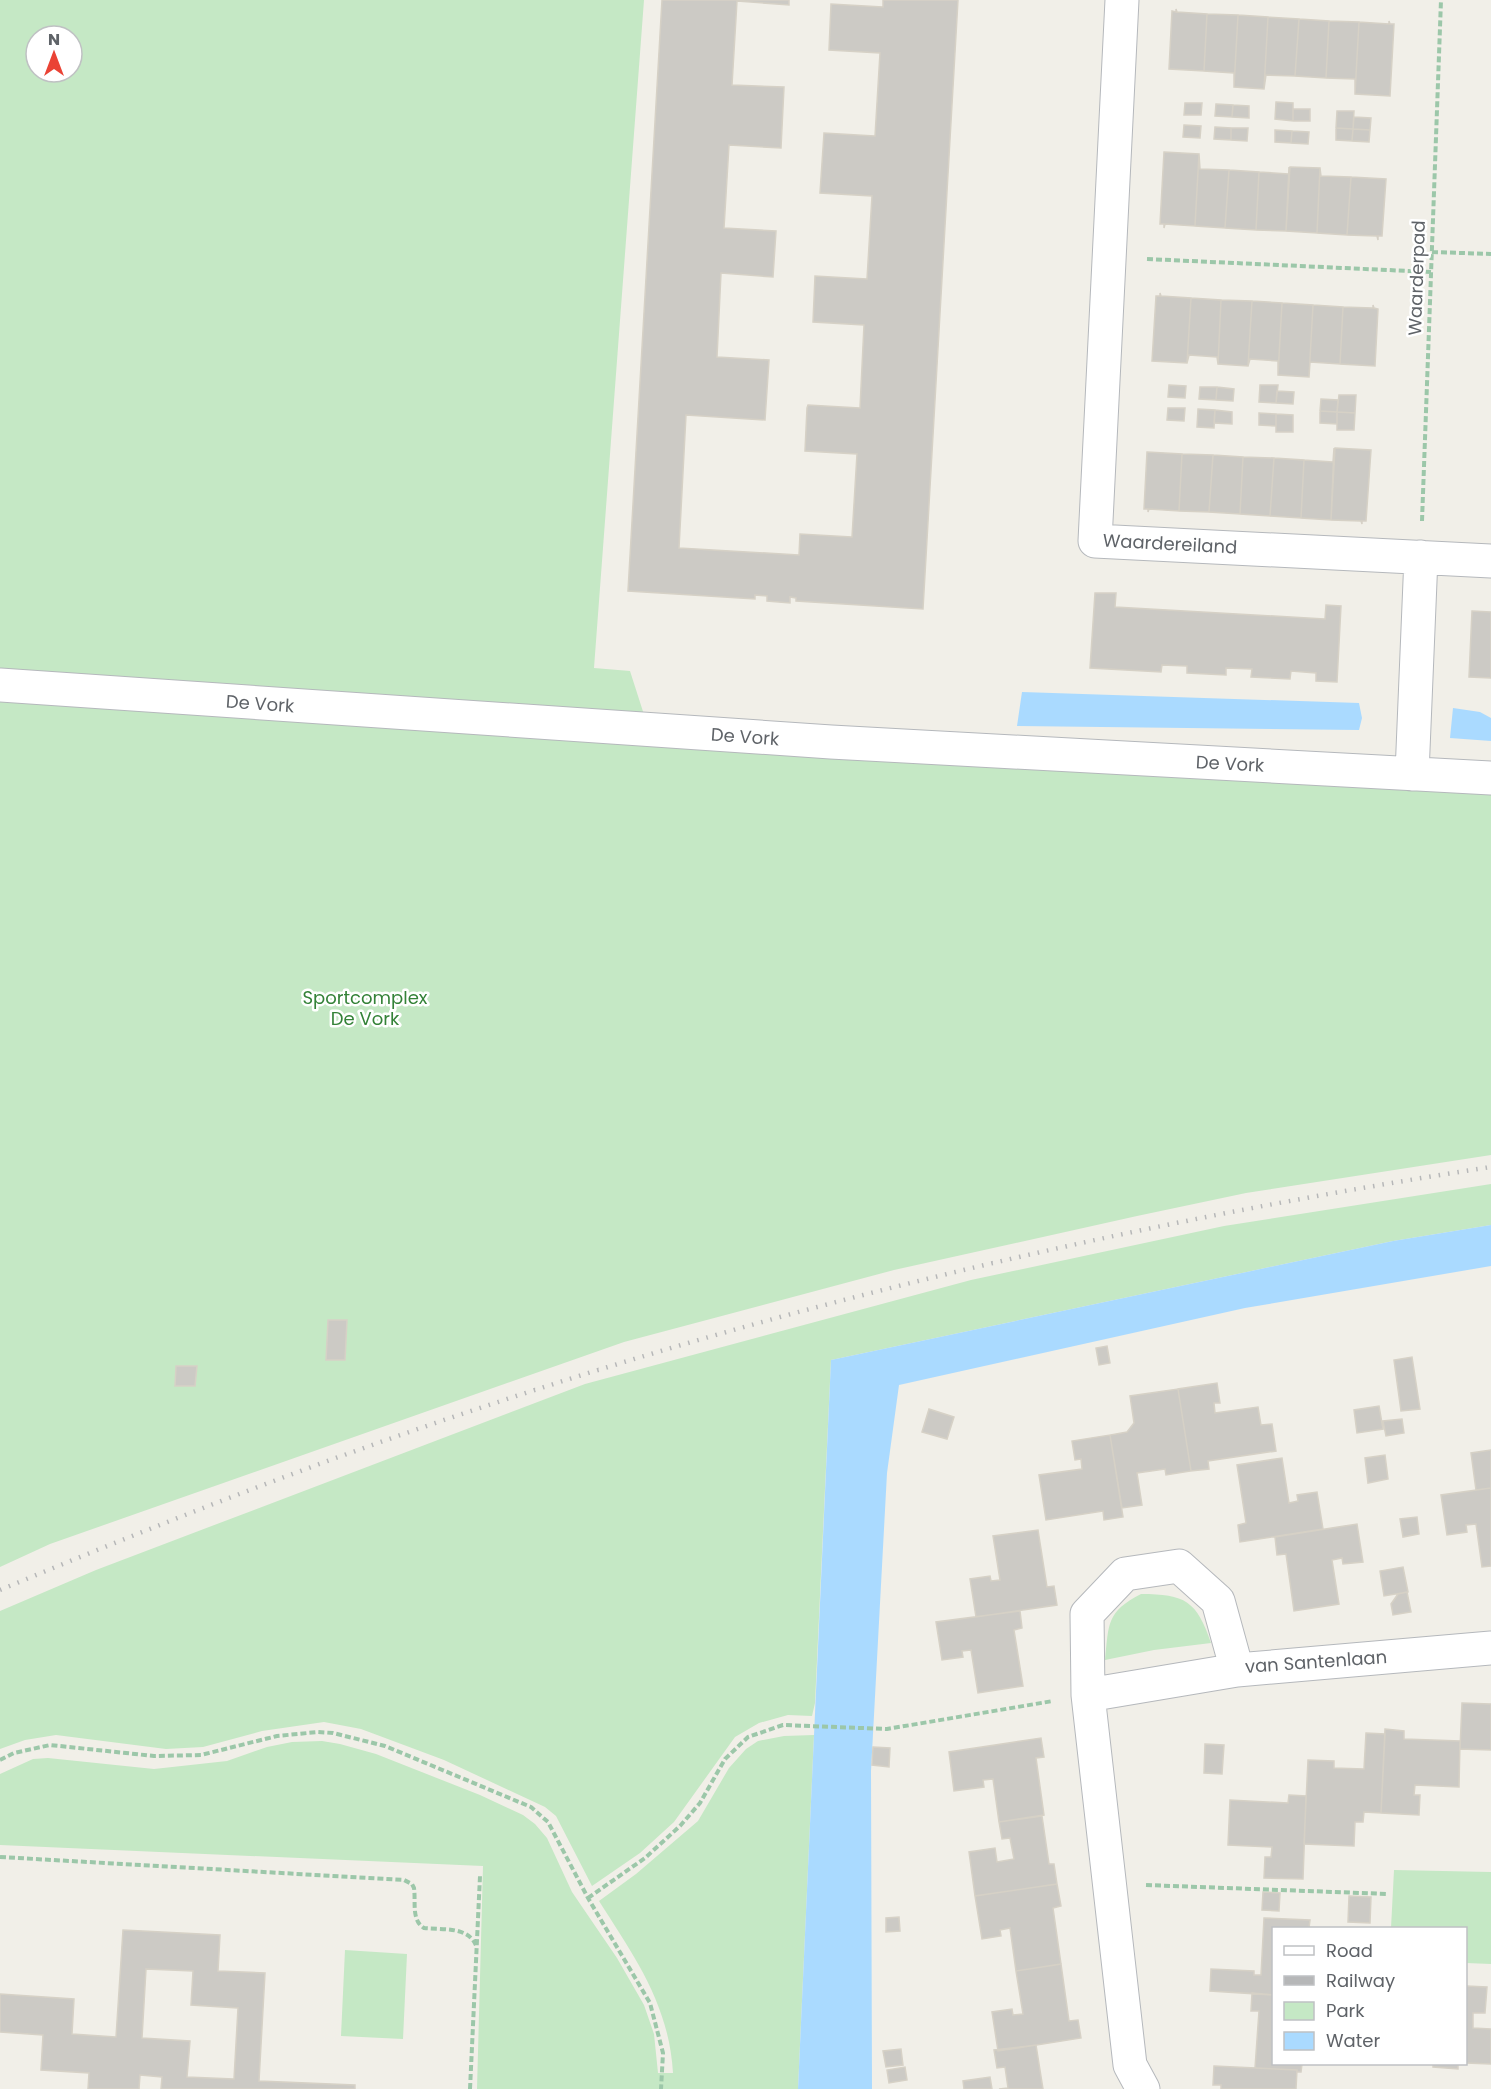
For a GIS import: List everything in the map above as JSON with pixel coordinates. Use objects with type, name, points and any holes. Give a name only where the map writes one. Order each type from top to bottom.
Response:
[{"type":"street","name":"Waardereiland","points":[[1122,0],[1095,541],[1491,561]]},
{"type":"street","points":[[1412,774],[1421,558]]},
{"type":"street","name":"De Vork","points":[[0,685],[809,741],[1491,778]]},
{"type":"street","name":"van Santenlaan","points":[[1143,2089],[1130,2065],[1088,1695],[1087,1614],[1125,1574],[1179,1566],[1218,1601],[1230,1671]]},
{"type":"street","name":"van Santenlaan","points":[[1088,1695],[1230,1671],[1491,1648]]},
{"type":"path","name":"Waarderpad","points":[[1421,558],[1441,0]]},
{"type":"path","points":[[1432,252],[1491,254]]},
{"type":"path","points":[[1109,257],[1431,272]]},
{"type":"path","points":[[588,1898],[645,1858],[680,1827],[700,1803],[725,1759],[748,1737],[783,1725],[887,1729],[1088,1695]]},
{"type":"path","points":[[0,1760],[14,1753],[50,1745],[154,1756],[201,1755],[277,1736],[318,1732],[333,1733],[385,1746],[531,1807],[548,1822],[588,1898],[650,2003],[663,2053],[661,2089]]},
{"type":"path","points":[[0,1857],[404,1880],[412,1884],[414,1888],[415,1918],[420,1926],[461,1931],[472,1938],[477,1948]]},
{"type":"path","points":[[470,2089],[480,1876]]},
{"type":"path","points":[[1109,1883],[1388,1894]]},
{"type":"green space","name":"Sportcomplex De Vork","points":[[0,0],[644,0],[594,668],[630,671],[647,724],[1491,780],[1491,1155],[1246,1193],[1137,1216],[894,1270],[624,1342],[50,1544],[0,1567]]},
{"type":"green space","points":[[1491,1184],[1491,1225],[1393,1241],[831,1360],[815,1703],[812,1716],[788,1715],[759,1723],[735,1737],[674,1822],[640,1853],[592,1886],[556,1816],[545,1807],[444,1760],[361,1729],[324,1722],[262,1731],[203,1747],[166,1749],[56,1735],[25,1740],[0,1749],[0,1611],[96,1570],[585,1384],[971,1280],[1224,1226]]},
{"type":"green space","points":[[1141,1594],[1169,1596],[1187,1603],[1200,1618],[1211,1643],[1154,1650],[1105,1660],[1111,1620],[1121,1607]]},
{"type":"green space","points":[[814,1735],[798,2089],[477,2089],[483,1866],[0,1845],[0,1774],[33,1759],[48,1758],[154,1769],[227,1761],[267,1747],[292,1742],[322,1741],[376,1754],[480,1795],[523,1815],[535,1824],[547,1838],[572,1892],[617,1958],[644,2005],[654,2034],[658,2073],[673,2073],[665,2025],[648,1982],[599,1901],[636,1874],[698,1821],[729,1768],[746,1749],[758,1741],[784,1736]]},
{"type":"green space","points":[[1394,1870],[1491,1872],[1491,1964],[1467,1963],[1467,1927],[1391,1927]]},
{"type":"green space","points":[[345,1950],[407,1954],[403,2039],[341,2036]]},
{"type":"water","points":[[1022,692],[1359,703],[1362,718],[1359,730],[1017,726]]},
{"type":"water","points":[[1453,708],[1480,712],[1491,718],[1491,741],[1450,738]]},
{"type":"water","points":[[1491,1225],[1491,1266],[1245,1308],[899,1385],[887,1473],[871,1771],[872,2089],[798,2089],[831,1360],[1393,1241]]},
{"type":"building","points":[[662,0],[789,0],[789,5],[737,1],[732,85],[784,87],[781,148],[729,145],[724,228],[776,231],[773,277],[721,273],[717,357],[769,360],[765,420],[686,415],[679,548],[799,555],[800,534],[852,537],[857,454],[805,451],[808,405],[860,408],[864,325],[813,322],[815,276],[867,279],[872,196],[820,193],[824,133],[875,136],[880,53],[829,50],[831,4],[883,7],[883,0],[958,0],[923,609],[796,601],[796,598],[790,597],[790,603],[767,601],[767,596],[755,595],[755,599],[628,591]]},
{"type":"building","points":[[1176,9],[1177,12],[1207,14],[1204,71],[1169,69],[1172,11],[1176,12]]},
{"type":"building","points":[[1207,14],[1238,15],[1234,87],[1234,73],[1204,71]]},
{"type":"building","points":[[1238,15],[1268,17],[1264,89],[1234,87]]},
{"type":"building","points":[[1268,17],[1299,19],[1295,76],[1266,75],[1264,89]]},
{"type":"building","points":[[1299,19],[1329,21],[1326,78],[1295,76]]},
{"type":"building","points":[[1329,21],[1359,22],[1355,94],[1355,79],[1326,78]]},
{"type":"building","points":[[1389,21],[1390,24],[1394,24],[1390,96],[1355,94],[1359,22],[1389,24]]},
{"type":"building","points":[[1276,102],[1293,103],[1293,121],[1275,119]]},
{"type":"building","points":[[1185,103],[1202,103],[1201,115],[1184,115]]},
{"type":"building","points":[[1216,104],[1233,105],[1232,117],[1215,116]]},
{"type":"building","points":[[1233,105],[1249,106],[1249,118],[1232,117]]},
{"type":"building","points":[[1293,109],[1310,109],[1310,121],[1293,121]]},
{"type":"building","points":[[1337,111],[1354,111],[1353,129],[1336,128]]},
{"type":"building","points":[[1354,117],[1371,118],[1370,130],[1353,129]]},
{"type":"building","points":[[1184,125],[1201,126],[1200,138],[1183,137]]},
{"type":"building","points":[[1215,127],[1231,128],[1231,140],[1214,139]]},
{"type":"building","points":[[1231,128],[1248,128],[1247,141],[1231,140]]},
{"type":"building","points":[[1336,128],[1353,129],[1352,141],[1336,140]]},
{"type":"building","points":[[1353,129],[1370,130],[1369,142],[1352,141]]},
{"type":"building","points":[[1275,130],[1292,131],[1291,143],[1275,142]]},
{"type":"building","points":[[1292,131],[1309,132],[1308,144],[1291,143]]},
{"type":"building","points":[[1164,152],[1199,154],[1195,226],[1165,224],[1164,228],[1164,224],[1160,224]]},
{"type":"building","points":[[1199,154],[1200,169],[1229,170],[1225,228],[1195,226]]},
{"type":"building","points":[[1290,167],[1320,168],[1317,233],[1286,231]]},
{"type":"building","points":[[1320,168],[1321,176],[1351,177],[1347,235],[1317,233]]},
{"type":"building","points":[[1229,170],[1259,172],[1256,230],[1225,228]]},
{"type":"building","points":[[1259,172],[1289,174],[1286,231],[1256,230]]},
{"type":"building","points":[[1351,177],[1386,179],[1382,236],[1378,236],[1378,240],[1377,236],[1347,235]]},
{"type":"building","points":[[1160,293],[1161,296],[1191,298],[1187,363],[1152,361],[1156,296],[1160,296]]},
{"type":"building","points":[[1191,298],[1221,300],[1218,364],[1217,357],[1189,355],[1187,363]]},
{"type":"building","points":[[1221,300],[1252,301],[1248,366],[1218,364]]},
{"type":"building","points":[[1252,301],[1282,303],[1278,375],[1278,361],[1250,359],[1248,366]]},
{"type":"building","points":[[1282,303],[1313,305],[1309,377],[1278,375]]},
{"type":"building","points":[[1313,305],[1343,307],[1340,364],[1310,362],[1309,377]]},
{"type":"building","points":[[1373,305],[1378,309],[1375,366],[1340,364],[1343,307],[1373,308]]},
{"type":"building","points":[[1169,385],[1186,386],[1185,398],[1168,397]]},
{"type":"building","points":[[1260,385],[1278,385],[1276,403],[1259,402]]},
{"type":"building","points":[[1200,387],[1217,387],[1216,400],[1199,399]]},
{"type":"building","points":[[1217,387],[1234,389],[1233,401],[1216,400]]},
{"type":"building","points":[[1277,391],[1294,392],[1293,404],[1276,403]]},
{"type":"building","points":[[1339,395],[1356,395],[1355,413],[1337,412]]},
{"type":"building","points":[[1321,399],[1338,400],[1337,412],[1320,411]]},
{"type":"building","points":[[1168,408],[1185,408],[1184,421],[1167,420]]},
{"type":"building","points":[[1198,409],[1215,410],[1214,428],[1197,427]]},
{"type":"building","points":[[1215,410],[1232,412],[1232,424],[1214,423]]},
{"type":"building","points":[[1320,411],[1337,412],[1337,424],[1320,423]]},
{"type":"building","points":[[1337,412],[1355,413],[1354,430],[1337,430]]},
{"type":"building","points":[[1259,413],[1276,414],[1276,426],[1259,425]]},
{"type":"building","points":[[1276,414],[1293,415],[1293,432],[1276,432]]},
{"type":"building","points":[[1334,448],[1331,520],[1301,518],[1304,460],[1333,462]]},
{"type":"building","points":[[1335,448],[1371,450],[1366,521],[1362,521],[1362,524],[1361,521],[1331,520]]},
{"type":"building","points":[[1147,452],[1182,454],[1179,511],[1149,509],[1148,512],[1148,509],[1144,509]]},
{"type":"building","points":[[1182,454],[1213,455],[1209,512],[1179,511]]},
{"type":"building","points":[[1213,455],[1243,457],[1240,514],[1209,512]]},
{"type":"building","points":[[1243,457],[1274,458],[1270,516],[1240,514]]},
{"type":"building","points":[[1274,458],[1304,460],[1301,518],[1270,516]]},
{"type":"building","points":[[1095,593],[1116,593],[1115,607],[1325,619],[1326,605],[1341,606],[1337,682],[1316,681],[1316,673],[1291,671],[1290,679],[1251,677],[1252,669],[1226,668],[1226,675],[1187,673],[1187,666],[1162,665],[1161,672],[1090,668]]},
{"type":"building","points":[[1472,611],[1491,612],[1491,678],[1469,677]]},
{"type":"building","points":[[328,1320],[347,1320],[345,1360],[326,1360]]},
{"type":"building","points":[[1107,1346],[1110,1363],[1099,1365],[1096,1348]]},
{"type":"building","points":[[1412,1357],[1420,1409],[1401,1411],[1394,1360]]},
{"type":"building","points":[[176,1366],[197,1366],[195,1386],[175,1386]]},
{"type":"building","points":[[1217,1383],[1220,1403],[1214,1403],[1215,1413],[1258,1407],[1261,1425],[1272,1424],[1276,1451],[1208,1461],[1209,1469],[1191,1471],[1178,1389]]},
{"type":"building","points":[[1178,1389],[1191,1471],[1166,1475],[1165,1469],[1137,1473],[1142,1505],[1122,1508],[1110,1435],[1127,1432],[1134,1423],[1130,1396]]},
{"type":"building","points":[[1379,1406],[1383,1429],[1357,1433],[1354,1410]]},
{"type":"building","points":[[929,1409],[954,1417],[947,1439],[922,1432]]},
{"type":"building","points":[[1402,1419],[1404,1433],[1386,1436],[1383,1421]]},
{"type":"building","points":[[1110,1435],[1123,1517],[1104,1520],[1103,1511],[1046,1520],[1039,1475],[1082,1469],[1081,1459],[1075,1460],[1072,1441]]},
{"type":"building","points":[[1491,1450],[1491,1488],[1476,1490],[1471,1453]]},
{"type":"building","points":[[1385,1455],[1388,1479],[1368,1483],[1365,1458]]},
{"type":"building","points":[[1282,1458],[1289,1503],[1298,1501],[1297,1495],[1317,1492],[1323,1529],[1240,1542],[1238,1525],[1246,1523],[1237,1465]]},
{"type":"building","points":[[1491,1488],[1491,1566],[1482,1567],[1476,1524],[1466,1525],[1467,1532],[1447,1535],[1441,1495]]},
{"type":"building","points":[[1417,1517],[1419,1534],[1403,1537],[1400,1519]]},
{"type":"building","points":[[1357,1524],[1363,1562],[1343,1564],[1342,1558],[1332,1560],[1339,1604],[1294,1611],[1286,1554],[1277,1555],[1275,1537]]},
{"type":"building","points":[[1038,1530],[1047,1587],[1054,1586],[1057,1605],[976,1617],[970,1579],[990,1576],[991,1581],[1000,1580],[993,1536]]},
{"type":"building","points":[[1403,1567],[1408,1592],[1384,1596],[1380,1571]]},
{"type":"building","points":[[1407,1592],[1411,1612],[1393,1615],[1391,1604],[1398,1594]]},
{"type":"building","points":[[1020,1611],[1022,1628],[1014,1630],[1023,1686],[978,1693],[971,1650],[962,1651],[963,1657],[942,1660],[936,1622]]},
{"type":"building","points":[[1462,1703],[1491,1704],[1491,1750],[1460,1749]]},
{"type":"building","points":[[1385,1729],[1404,1731],[1404,1739],[1460,1741],[1459,1787],[1415,1785],[1414,1795],[1420,1795],[1419,1815],[1381,1813]]},
{"type":"building","points":[[1366,1733],[1385,1734],[1381,1813],[1364,1812],[1363,1822],[1355,1822],[1354,1846],[1304,1844],[1308,1760],[1334,1761],[1334,1768],[1364,1769]]},
{"type":"building","points":[[1041,1738],[1044,1757],[1036,1758],[1044,1815],[999,1822],[993,1779],[983,1780],[984,1787],[954,1791],[949,1752]]},
{"type":"building","points":[[1205,1744],[1224,1745],[1222,1774],[1204,1773]]},
{"type":"building","points":[[873,1747],[890,1748],[889,1767],[872,1765]]},
{"type":"building","points":[[1289,1795],[1306,1796],[1303,1879],[1264,1878],[1265,1857],[1271,1857],[1272,1847],[1228,1845],[1230,1800],[1288,1803]]},
{"type":"building","points":[[1042,1816],[1049,1864],[1054,1864],[1057,1884],[975,1896],[969,1852],[995,1848],[997,1862],[1014,1859],[1010,1838],[1002,1839],[999,1822]]},
{"type":"building","points":[[1057,1884],[1061,1906],[1053,1908],[1061,1964],[1016,1971],[1010,1928],[1000,1930],[1001,1936],[982,1939],[975,1896]]},
{"type":"building","points":[[1263,1892],[1280,1893],[1279,1911],[1262,1910]]},
{"type":"building","points":[[1349,1896],[1371,1897],[1370,1923],[1348,1922]]},
{"type":"building","points":[[899,1917],[900,1931],[886,1932],[886,1918]]},
{"type":"building","points":[[1264,1918],[1310,1920],[1309,1927],[1272,1927],[1272,1995],[1210,1991],[1211,1969],[1254,1971],[1254,1975],[1261,1975]]},
{"type":"building","points":[[123,1930],[220,1935],[218,1971],[265,1973],[259,2081],[355,2085],[355,2089],[161,2089],[162,2077],[140,2075],[139,2089],[88,2089],[89,2073],[41,2070],[43,2035],[0,2032],[0,1994],[74,1999],[72,2034],[116,2037]],"holes":[[[146,1969],[193,1971],[191,2005],[238,2008],[234,2079],[187,2077],[190,2041],[142,2038]]]},
{"type":"building","points":[[1061,1964],[1069,2021],[1078,2020],[1081,2038],[998,2051],[992,2012],[1012,2009],[1013,2015],[1023,2014],[1016,1971]]},
{"type":"building","points":[[1467,1986],[1487,1987],[1485,2013],[1473,2013],[1473,2028],[1491,2029],[1491,2064],[1467,2063]]},
{"type":"building","points":[[1252,1993],[1272,1995],[1272,2065],[1302,2065],[1301,2072],[1255,2068],[1259,2011],[1251,2011]]},
{"type":"building","points":[[1036,2045],[1043,2089],[999,2089],[1008,2088],[1005,2067],[997,2068],[994,2050]]},
{"type":"building","points":[[901,2049],[903,2065],[886,2067],[883,2051]]},
{"type":"building","points":[[1433,2065],[1458,2065],[1458,2069],[1433,2067]]},
{"type":"building","points":[[1214,2066],[1297,2070],[1296,2089],[1221,2089],[1221,2085],[1213,2085]]},
{"type":"building","points":[[905,2067],[907,2080],[889,2083],[887,2070]]},
{"type":"building","points":[[990,2077],[992,2089],[964,2089],[963,2081]]},
{"type":"railway","points":[[0,1590],[176,1518],[354,1451],[599,1370],[724,1333],[850,1298],[1105,1238],[1362,1188],[1491,1167]]}]
